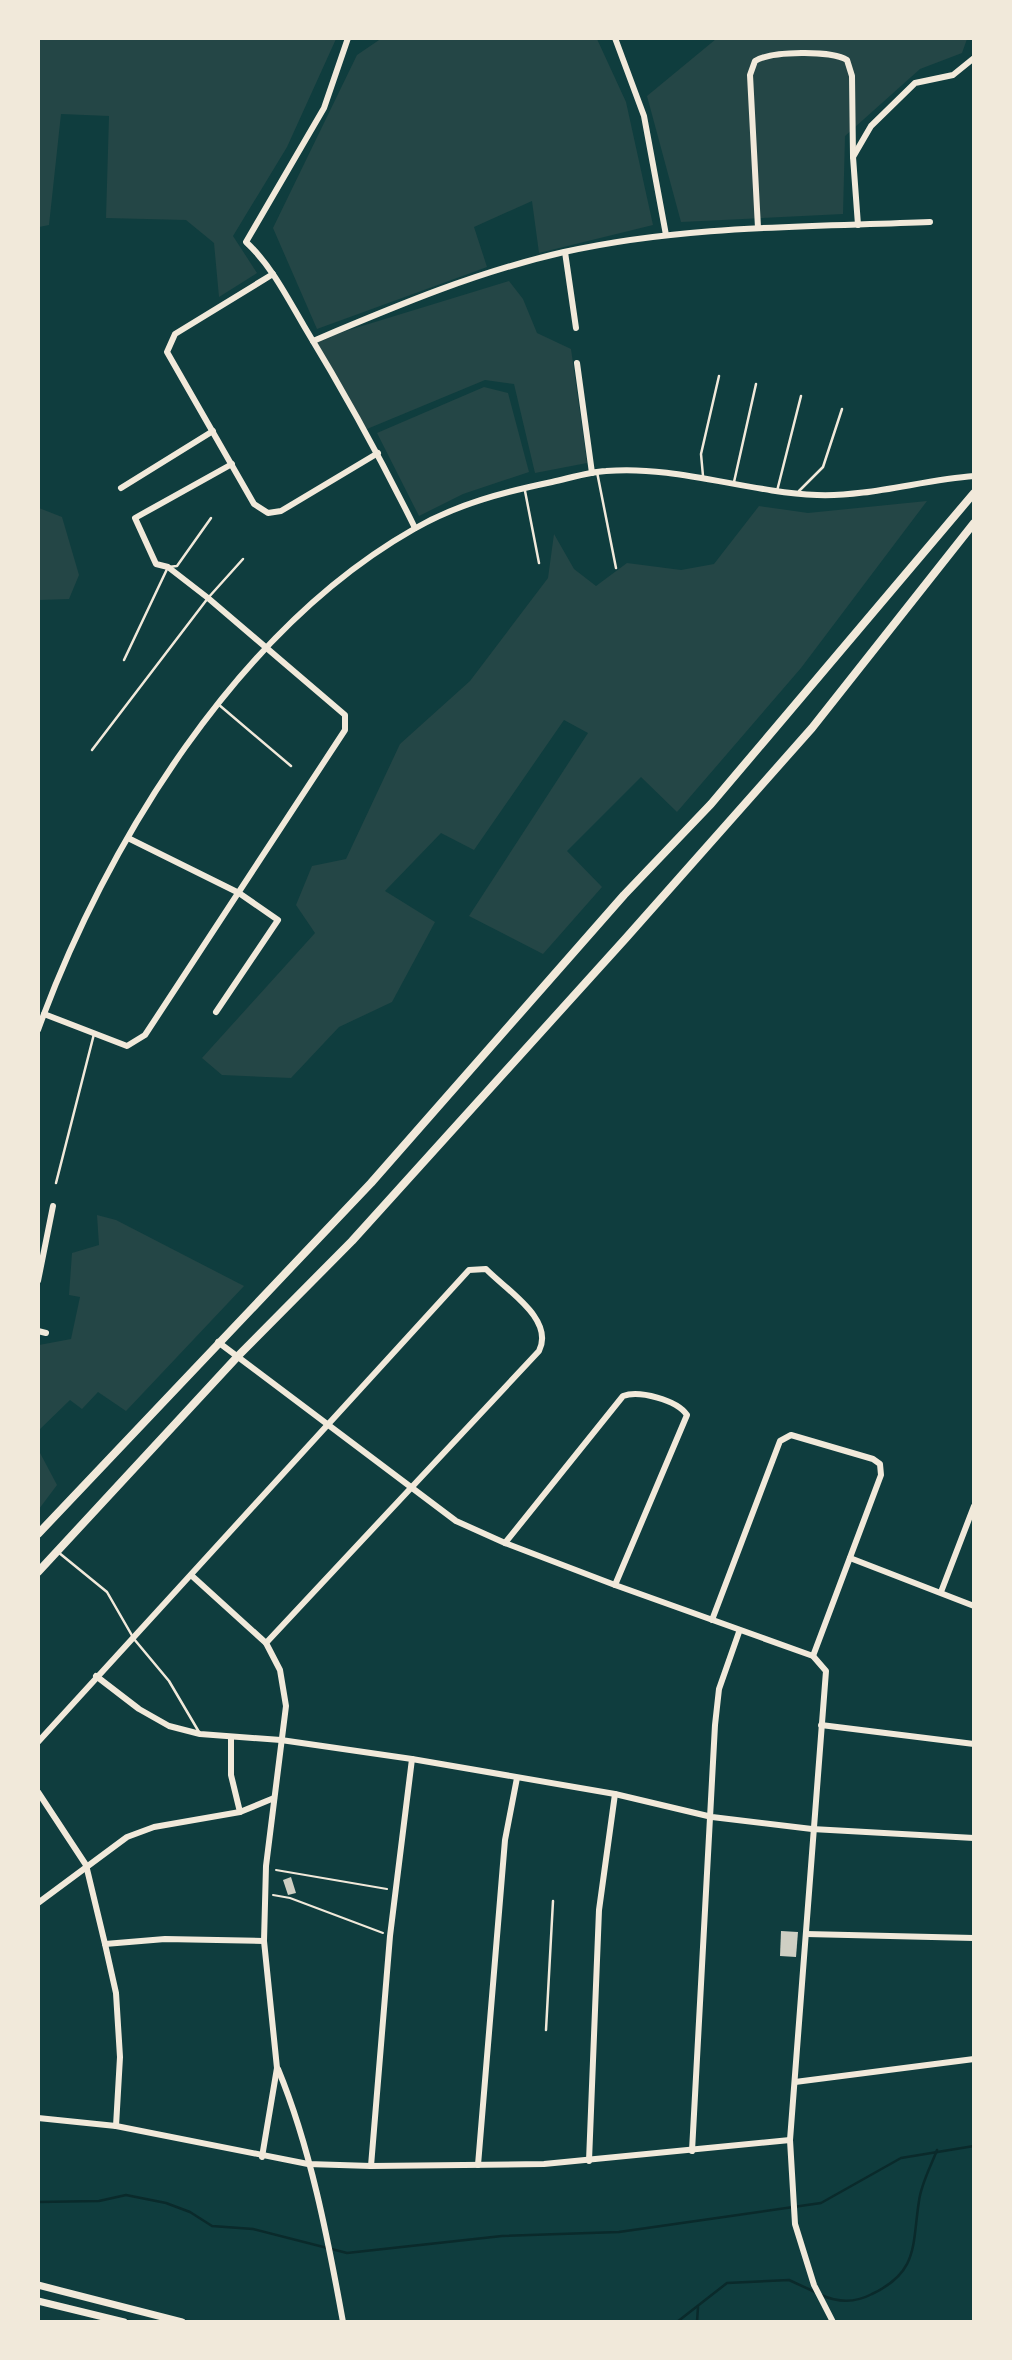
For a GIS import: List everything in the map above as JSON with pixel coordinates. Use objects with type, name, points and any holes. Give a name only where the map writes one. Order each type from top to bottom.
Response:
[{"type":"main road","points":[[38,1534],[371,1183],[624,895],[711,804],[974,492]]},
{"type":"main road","points":[[38,1572],[238,1356],[352,1241],[755,794],[879,647],[974,523]]},
{"type":"street","points":[[348,38],[324,108],[297,159],[246,242],[273,274],[313,341],[378,453],[415,528]]},
{"type":"street","points":[[615,38],[644,116],[666,235]]},
{"type":"street","points":[[758,228],[750,75],[755,61],[768,55],[832,54],[848,60],[852,76],[853,157],[858,225]]},
{"type":"street","points":[[853,157],[871,126],[915,83],[953,75],[974,58]]},
{"type":"street","points":[[313,341],[433,290],[565,252],[666,235],[758,228],[930,222]]},
{"type":"street","points":[[565,252],[576,328]]},
{"type":"street","points":[[273,274],[174,334],[167,352],[254,504],[268,513],[281,511],[378,453]]},
{"type":"street","points":[[577,363],[594,473]]},
{"type":"street","points":[[121,488],[213,431]]},
{"type":"street","points":[[44,1014],[127,1046],[145,1035],[345,730],[345,715],[208,598],[168,567],[156,564],[135,518],[232,464]]},
{"type":"street","points":[[38,1030],[98,890],[174,766],[218,704],[267,647],[309,604],[352,569],[415,528],[476,500],[594,473],[635,470],[796,494],[860,492],[974,476]]},
{"type":"street","points":[[130,839],[239,893],[278,920],[216,1012]]},
{"type":"street","points":[[38,1280],[53,1206]]},
{"type":"street","points":[[38,1742],[468,1270],[486,1269],[539,1320],[543,1342],[412,1489],[266,1643]]},
{"type":"street","points":[[218,1342],[326,1426],[456,1521],[505,1543],[739,1632],[813,1656],[826,1671],[790,2140],[795,2224],[814,2285],[833,2322]]},
{"type":"street","points":[[505,1543],[623,1396],[635,1392],[682,1408],[687,1415],[615,1585]]},
{"type":"street","points":[[712,1620],[780,1441],[791,1435],[873,1459],[880,1464],[881,1475],[813,1656]]},
{"type":"street","points":[[941,1592],[974,1506]]},
{"type":"street","points":[[850,1558],[974,1606]]},
{"type":"street","points":[[191,1575],[266,1643],[280,1671],[286,1706],[265,1894],[264,1941],[277,2068],[262,2157]]},
{"type":"street","points":[[692,2151],[719,1689],[739,1632]]},
{"type":"street","points":[[96,1676],[139,1709],[169,1726],[200,1734],[281,1741],[412,1759],[615,1794],[712,1817],[812,1829],[974,1838]]},
{"type":"street","points":[[821,1725],[974,1744]]},
{"type":"street","points":[[231,1737],[231,1775],[240,1812]]},
{"type":"street","points":[[371,2166],[390,1936],[412,1759]]},
{"type":"street","points":[[478,2165],[505,1840],[517,1778]]},
{"type":"street","points":[[38,1792],[86,1865],[105,1944],[117,2006],[120,2057],[116,2126]]},
{"type":"street","points":[[589,2161],[599,1910],[615,1794]]},
{"type":"street","points":[[38,1903],[127,1837],[154,1827],[240,1812],[274,1798]]},
{"type":"street","points":[[806,1934],[974,1938]]},
{"type":"street","points":[[105,1944],[164,1939],[264,1941]]},
{"type":"street","points":[[795,2082],[974,2059]]},
{"type":"street","points":[[277,2068],[291,2100],[308,2164],[343,2322]]},
{"type":"street","points":[[38,2118],[116,2126],[308,2164],[371,2166],[589,2161],[790,2140]]},
{"type":"street","points":[[38,2285],[182,2322]]},
{"type":"street","points":[[38,2301],[124,2322]]},
{"type":"lane","points":[[704,480],[701,454],[719,376]]},
{"type":"lane","points":[[734,485],[756,384]]},
{"type":"lane","points":[[777,491],[801,396]]},
{"type":"lane","points":[[796,494],[823,467],[842,409]]},
{"type":"lane","points":[[594,473],[616,568]]},
{"type":"lane","points":[[524,488],[538,563]]},
{"type":"lane","points":[[124,660],[168,567],[177,566],[211,518]]},
{"type":"lane","points":[[92,750],[208,598],[243,559]]},
{"type":"lane","points":[[218,704],[291,766]]},
{"type":"lane","points":[[57,1183],[94,1034]]},
{"type":"lane","points":[[58,1552],[107,1592],[134,1639],[169,1682],[200,1734]]},
{"type":"lane","points":[[546,2030],[553,1902]]},
{"type":"path","points":[[267,1866],[290,1875],[395,1891]]},
{"type":"path","points":[[265,1894],[290,1898],[390,1936]]},
{"type":"shaded area","points":[[382,38],[597,39],[626,102],[653,225],[539,253],[532,201],[474,227],[487,267],[317,329],[273,228],[357,55]]},
{"type":"shaded area","points":[[38,39],[336,39],[287,147],[233,236],[257,273],[219,297],[214,243],[186,220],[106,218],[109,116],[61,114],[49,225],[39,227]]},
{"type":"shaded area","points":[[716,39],[967,39],[962,53],[920,69],[845,136],[843,214],[681,222],[647,96]]},
{"type":"shaded area","points":[[509,281],[523,299],[537,333],[571,349],[587,463],[535,473],[514,384],[485,380],[367,429],[313,341]]},
{"type":"shaded area","points":[[484,387],[508,393],[529,472],[463,494],[419,516],[377,433]]},
{"type":"shaded area","points":[[927,501],[801,668],[677,812],[641,777],[567,851],[602,887],[543,954],[469,916],[588,733],[564,720],[474,850],[441,833],[385,891],[435,922],[392,1002],[339,1027],[291,1078],[222,1075],[202,1058],[315,933],[296,905],[312,866],[346,859],[400,744],[470,681],[548,578],[554,534],[574,569],[596,586],[627,563],[681,570],[714,564],[759,506],[808,513]]},
{"type":"shaded area","points":[[39,508],[62,517],[79,575],[69,599],[39,600]]},
{"type":"shaded area","points":[[97,1215],[116,1220],[244,1286],[126,1411],[98,1392],[82,1409],[70,1400],[39,1430],[39,1345],[71,1339],[80,1297],[69,1295],[72,1253],[99,1245]]},
{"type":"shaded area","points":[[39,1451],[57,1485],[38,1509]]},
{"type":"building","points":[[291,1877],[296,1893],[288,1895],[283,1880]]},
{"type":"building","points":[[781,1931],[798,1932],[796,1957],[780,1956]]},
{"type":"waterway","points":[[38,2202],[99,2201],[126,2195],[166,2203],[190,2212],[212,2226],[253,2229],[347,2253],[502,2236],[619,2232],[821,2203],[901,2158],[974,2146]]},
{"type":"waterway","points":[[821,2295],[841,2301],[859,2299],[887,2285],[906,2267],[913,2244],[920,2195],[937,2150]]},
{"type":"waterway","points":[[677,2322],[727,2283],[789,2280],[815,2292]]},
{"type":"waterway","points":[[697,2322],[698,2307]]}]
